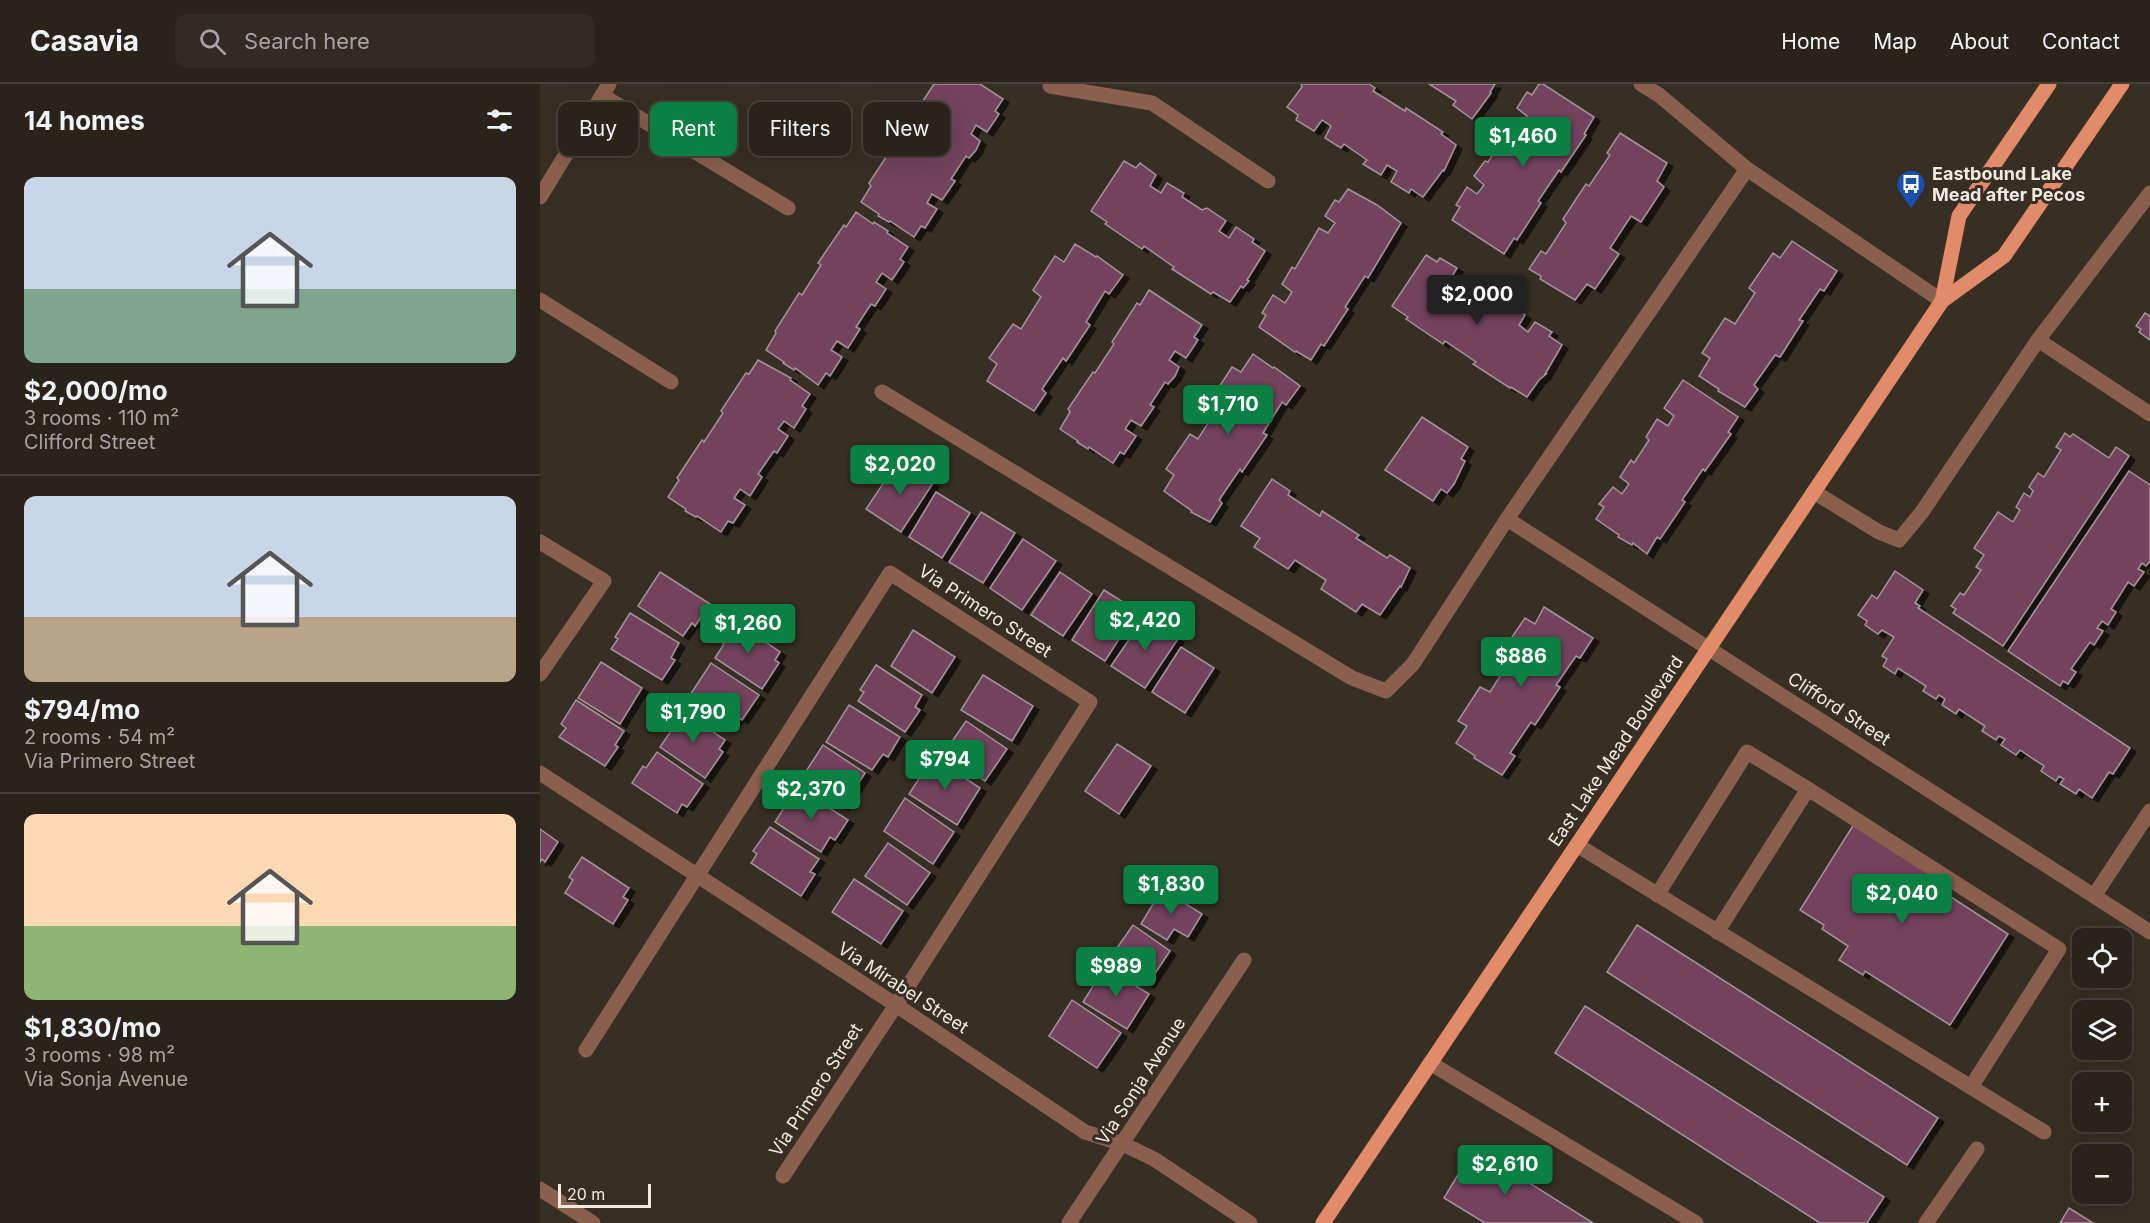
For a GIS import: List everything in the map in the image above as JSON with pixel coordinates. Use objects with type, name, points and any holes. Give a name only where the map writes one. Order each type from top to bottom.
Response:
[{"type":"main road","name":"East Lake Mead Boulevard","points":[[1942,301],[1959,216],[2049,84]]},
{"type":"main road","name":"East Lake Mead Boulevard","points":[[1323,1223],[1942,301],[2004,256],[2122,84]]},
{"type":"street","points":[[1641,84],[1659,95],[1747,169],[1942,301]]},
{"type":"street","points":[[1050,86],[1152,104],[1268,181]]},
{"type":"street","points":[[542,189],[606,90],[788,208]]},
{"type":"street","points":[[882,392],[1352,678],[1386,691],[1413,664],[1507,519],[1747,169]]},
{"type":"street","points":[[1814,492],[1879,532],[1899,540],[1922,512],[2038,340],[2150,193]]},
{"type":"street","points":[[540,300],[671,382]]},
{"type":"street","points":[[2038,340],[2150,414]]},
{"type":"street","name":"Clifford Street","points":[[1507,519],[2150,932]]},
{"type":"street","points":[[540,542],[604,581],[540,674]]},
{"type":"street","name":"Via Primero Street","points":[[586,1050],[890,573],[1090,702],[896,1005],[783,1176]]},
{"type":"street","points":[[1657,895],[1747,752],[1808,789],[2060,949],[1971,1088]]},
{"type":"street","name":"Via Mirabel Street","points":[[540,773],[896,1005],[1084,1132],[1123,1144],[1154,1159],[1250,1223]]},
{"type":"street","points":[[1718,932],[1808,789]]},
{"type":"street","points":[[2094,896],[2150,811]]},
{"type":"street","points":[[1577,845],[2044,1132]]},
{"type":"street","name":"Via Sonja Avenue","points":[[1069,1223],[1244,960]]},
{"type":"street","points":[[1431,1063],[1696,1223]]},
{"type":"street","points":[[1926,1223],[1977,1149]]},
{"type":"street","points":[[540,1190],[594,1223]]},
{"type":"building","points":[[934,84],[980,84],[1003,99],[995,111],[999,114],[987,132],[976,125],[971,134],[980,141],[976,150],[969,158],[966,156],[951,179],[955,181],[942,200],[932,194],[927,203],[937,209],[925,228],[921,226],[914,237],[878,216],[879,214],[861,202],[871,186],[869,183],[887,156],[950,156],[950,102],[922,102]]},
{"type":"building","points":[[1301,84],[1369,84],[1375,88],[1373,91],[1405,111],[1406,108],[1443,132],[1441,134],[1456,145],[1444,171],[1423,197],[1411,189],[1409,193],[1391,182],[1397,171],[1387,165],[1381,175],[1363,164],[1367,160],[1344,144],[1341,148],[1325,138],[1331,126],[1322,120],[1314,131],[1296,120],[1298,115],[1287,107],[1302,87]]},
{"type":"building","points":[[1429,84],[1495,84],[1472,119],[1453,105],[1456,101]]},
{"type":"building","points":[[1539,84],[1543,84],[1594,117],[1584,134],[1586,135],[1538,201],[1541,203],[1517,240],[1514,238],[1504,254],[1452,220],[1460,207],[1456,205],[1467,187],[1477,194],[1484,185],[1474,176],[1485,161],[1488,162],[1503,139],[1499,137],[1510,119],[1520,126],[1527,116],[1517,108],[1527,92],[1532,95]]},
{"type":"building","points":[[1620,133],[1667,163],[1657,181],[1664,187],[1641,222],[1631,216],[1610,248],[1619,254],[1595,289],[1587,284],[1575,300],[1540,279],[1541,276],[1529,269],[1541,251],[1546,254],[1566,223],[1563,219],[1586,184],[1589,186],[1610,155],[1607,153]]},
{"type":"building","points":[[1124,161],[1136,168],[1140,163],[1156,175],[1150,186],[1161,193],[1167,183],[1184,193],[1182,197],[1202,210],[1207,208],[1226,221],[1219,231],[1229,238],[1236,227],[1254,239],[1252,242],[1265,251],[1247,280],[1249,281],[1243,288],[1241,286],[1230,302],[1213,292],[1211,294],[1172,269],[1174,267],[1144,246],[1142,249],[1105,224],[1107,222],[1091,211]]},
{"type":"building","points":[[1348,189],[1377,205],[1401,223],[1368,278],[1365,276],[1345,307],[1348,309],[1324,346],[1321,344],[1311,360],[1295,352],[1259,327],[1266,315],[1262,313],[1273,295],[1285,303],[1292,292],[1282,284],[1292,267],[1295,269],[1319,228],[1328,233],[1335,223],[1325,216],[1335,200],[1339,202]]},
{"type":"building","points":[[856,212],[888,231],[887,233],[908,247],[900,259],[904,262],[892,280],[882,273],[876,282],[886,289],[875,306],[871,304],[856,327],[860,329],[848,348],[837,341],[831,350],[842,357],[830,376],[826,373],[818,385],[766,350],[799,293],[802,295],[821,265],[818,263],[844,225],[846,227]]},
{"type":"building","points":[[1792,241],[1837,271],[1824,291],[1820,289],[1799,320],[1803,321],[1780,357],[1775,355],[1754,385],[1758,389],[1745,407],[1718,391],[1719,389],[1699,376],[1710,358],[1702,353],[1725,318],[1735,324],[1755,293],[1749,288],[1773,253],[1780,258]]},
{"type":"building","points":[[1075,244],[1097,256],[1123,275],[1109,294],[1105,291],[1086,322],[1090,325],[1066,361],[1063,358],[1042,389],[1046,393],[1034,411],[987,381],[997,364],[989,358],[1013,324],[1021,329],[1041,297],[1033,290],[1055,256],[1064,262]]},
{"type":"building","points":[[1426,255],[1437,262],[1440,258],[1457,268],[1450,280],[1461,288],[1469,277],[1485,288],[1483,291],[1507,305],[1508,303],[1525,315],[1519,325],[1528,332],[1535,322],[1552,332],[1549,336],[1562,345],[1546,374],[1527,397],[1473,364],[1476,362],[1445,341],[1443,344],[1406,319],[1408,317],[1392,306]]},
{"type":"building","points":[[1149,290],[1202,325],[1194,337],[1198,340],[1186,358],[1175,351],[1169,360],[1179,367],[1175,376],[1168,384],[1165,382],[1150,405],[1154,407],[1141,426],[1131,420],[1125,429],[1136,436],[1124,454],[1120,452],[1113,463],[1060,429],[1070,412],[1068,409],[1114,344],[1112,342],[1137,303],[1140,305]]},
{"type":"building","points":[[2145,313],[2150,316],[2150,340],[2139,332],[2141,329],[2136,326]]},
{"type":"building","points":[[1253,354],[1300,386],[1286,405],[1282,402],[1263,433],[1267,435],[1242,472],[1240,469],[1219,500],[1222,503],[1210,522],[1191,512],[1164,491],[1174,475],[1166,469],[1190,434],[1198,439],[1218,407],[1210,401],[1232,367],[1241,372]]},
{"type":"building","points":[[758,360],[791,378],[790,380],[810,394],[802,406],[806,409],[794,428],[784,421],[778,429],[788,436],[777,453],[774,451],[758,474],[762,477],[750,496],[740,489],[734,498],[745,505],[733,523],[728,521],[721,532],[685,511],[686,509],[668,497],[679,480],[677,478],[723,413],[721,411],[746,373],[749,374]]},
{"type":"building","points":[[1683,380],[1738,417],[1728,432],[1731,434],[1705,471],[1703,469],[1682,500],[1685,502],[1660,539],[1657,537],[1647,554],[1633,543],[1632,545],[1618,537],[1619,535],[1596,519],[1604,507],[1599,504],[1613,487],[1622,494],[1629,484],[1620,477],[1631,460],[1634,463],[1649,440],[1646,437],[1657,419],[1668,426],[1674,416],[1664,408]]},
{"type":"building","points":[[1422,417],[1468,447],[1461,459],[1465,461],[1454,484],[1447,493],[1441,489],[1433,501],[1385,470]]},
{"type":"building","points":[[2065,433],[2070,437],[2073,434],[2109,458],[2116,447],[2129,456],[2003,646],[1953,613],[1956,609],[1951,606],[1960,593],[1964,595],[1981,570],[1976,567],[1984,555],[1974,548],[1998,512],[2013,522],[2020,510],[2016,507],[2024,493],[2030,497],[2033,491],[2029,487],[2038,473],[2044,477],[2061,450],[2056,447]]},
{"type":"building","points":[[899,460],[933,483],[901,532],[866,509]]},
{"type":"building","points":[[2129,471],[2150,485],[2150,561],[2146,566],[2142,563],[2138,569],[2144,572],[2134,586],[2128,582],[2111,609],[2116,612],[2108,625],[2102,621],[2097,628],[2103,631],[2094,645],[2090,642],[2071,669],[2076,672],[2068,684],[2063,681],[2060,686],[2008,651]]},
{"type":"building","points":[[1272,479],[1290,491],[1288,495],[1320,516],[1322,511],[1359,535],[1356,538],[1387,558],[1390,555],[1410,568],[1401,587],[1380,615],[1362,604],[1356,612],[1321,589],[1326,580],[1295,560],[1288,569],[1254,547],[1260,538],[1241,526]]},
{"type":"building","points":[[936,492],[970,513],[942,558],[909,537]]},
{"type":"building","points":[[981,512],[1015,533],[983,583],[949,562]]},
{"type":"building","points":[[1023,539],[1056,561],[1022,610],[990,588]]},
{"type":"building","points":[[1895,571],[1923,590],[1915,603],[1920,606],[1918,608],[2130,748],[2113,774],[2109,772],[2092,798],[2079,789],[2076,794],[2060,784],[2064,779],[2059,776],[2056,781],[2041,771],[2044,766],[2020,750],[2016,755],[2001,745],[2005,739],[1999,736],[1996,740],[1982,731],[1985,726],[1959,709],[1956,714],[1942,705],[1945,699],[1939,695],[1936,699],[1923,691],[1926,686],[1898,668],[1895,674],[1883,666],[1887,659],[1882,656],[1894,637],[1882,630],[1878,634],[1865,625],[1867,621],[1858,615],[1872,595],[1877,599]]},
{"type":"building","points":[[660,572],[710,604],[695,626],[692,623],[683,636],[638,606]]},
{"type":"building","points":[[1060,572],[1092,594],[1063,636],[1031,615]]},
{"type":"building","points":[[1104,590],[1137,611],[1105,661],[1072,640]]},
{"type":"building","points":[[1544,607],[1593,638],[1580,658],[1576,656],[1556,685],[1560,687],[1535,725],[1531,722],[1510,753],[1515,756],[1502,775],[1474,758],[1475,756],[1456,743],[1467,726],[1458,721],[1480,687],[1490,692],[1511,659],[1501,653],[1525,618],[1535,624]]},
{"type":"building","points":[[630,613],[679,643],[671,658],[675,660],[662,680],[611,649],[618,639],[615,637]]},
{"type":"building","points":[[1145,616],[1178,639],[1145,688],[1111,666]]},
{"type":"building","points":[[735,621],[780,652],[775,660],[779,663],[762,689],[715,658],[724,644],[721,642]]},
{"type":"building","points":[[913,630],[955,657],[932,693],[891,666]]},
{"type":"building","points":[[1181,647],[1214,668],[1185,713],[1152,692]]},
{"type":"building","points":[[601,662],[642,688],[620,724],[578,698]]},
{"type":"building","points":[[711,663],[759,695],[742,720],[738,717],[733,724],[690,695]]},
{"type":"building","points":[[876,665],[922,695],[915,707],[920,710],[905,732],[858,701],[864,692],[860,690]]},
{"type":"building","points":[[983,675],[1033,706],[1012,741],[961,710]]},
{"type":"building","points":[[576,700],[624,731],[615,745],[618,747],[605,766],[559,737],[566,728],[561,724]]},
{"type":"building","points":[[849,705],[900,737],[888,757],[883,754],[872,770],[826,742]]},
{"type":"building","points":[[679,709],[725,740],[719,749],[723,752],[705,778],[660,747],[671,731],[666,728]]},
{"type":"building","points":[[966,721],[1007,749],[985,781],[944,753]]},
{"type":"building","points":[[1117,744],[1151,766],[1119,814],[1085,791]]},
{"type":"building","points":[[823,745],[865,773],[843,807],[801,779]]},
{"type":"building","points":[[657,752],[703,784],[687,807],[682,804],[677,813],[632,783],[643,766],[646,768]]},
{"type":"building","points":[[933,757],[980,788],[957,825],[909,794]]},
{"type":"building","points":[[801,790],[848,820],[835,840],[830,837],[821,852],[775,822],[792,795],[796,798]]},
{"type":"building","points":[[905,798],[954,832],[933,864],[884,831]]},
{"type":"building","points":[[1854,824],[1942,880],[1937,888],[2008,934],[1950,1025],[1865,971],[1863,975],[1839,960],[1848,946],[1822,929],[1824,925],[1800,910]]},
{"type":"building","points":[[770,827],[819,859],[810,872],[815,874],[801,896],[751,863],[757,854],[753,851]]},
{"type":"building","points":[[540,829],[558,842],[545,862],[542,859],[540,862]]},
{"type":"building","points":[[888,843],[930,873],[907,905],[865,876]]},
{"type":"building","points":[[582,857],[629,888],[623,897],[628,900],[613,924],[565,893],[573,880],[569,877]]},
{"type":"building","points":[[854,879],[903,911],[881,944],[832,912]]},
{"type":"building","points":[[1162,889],[1202,914],[1188,937],[1174,929],[1167,940],[1141,924]]},
{"type":"building","points":[[1133,925],[1170,951],[1148,984],[1110,958]]},
{"type":"building","points":[[1637,925],[1938,1118],[1907,1165],[1607,972]]},
{"type":"building","points":[[1105,967],[1149,994],[1127,1029],[1083,1002]]},
{"type":"building","points":[[1072,1000],[1121,1033],[1097,1068],[1049,1036]]},
{"type":"building","points":[[1585,1006],[1884,1197],[1867,1223],[1820,1223],[1555,1053]]},
{"type":"building","points":[[1474,1148],[1593,1223],[1485,1223],[1444,1198]]},
{"type":"building","points":[[2069,1208],[2093,1223],[2060,1223]]},
{"type":"place","name":"Eastbound Lake Mead after Pecos","points":[[1911,210]]}]
